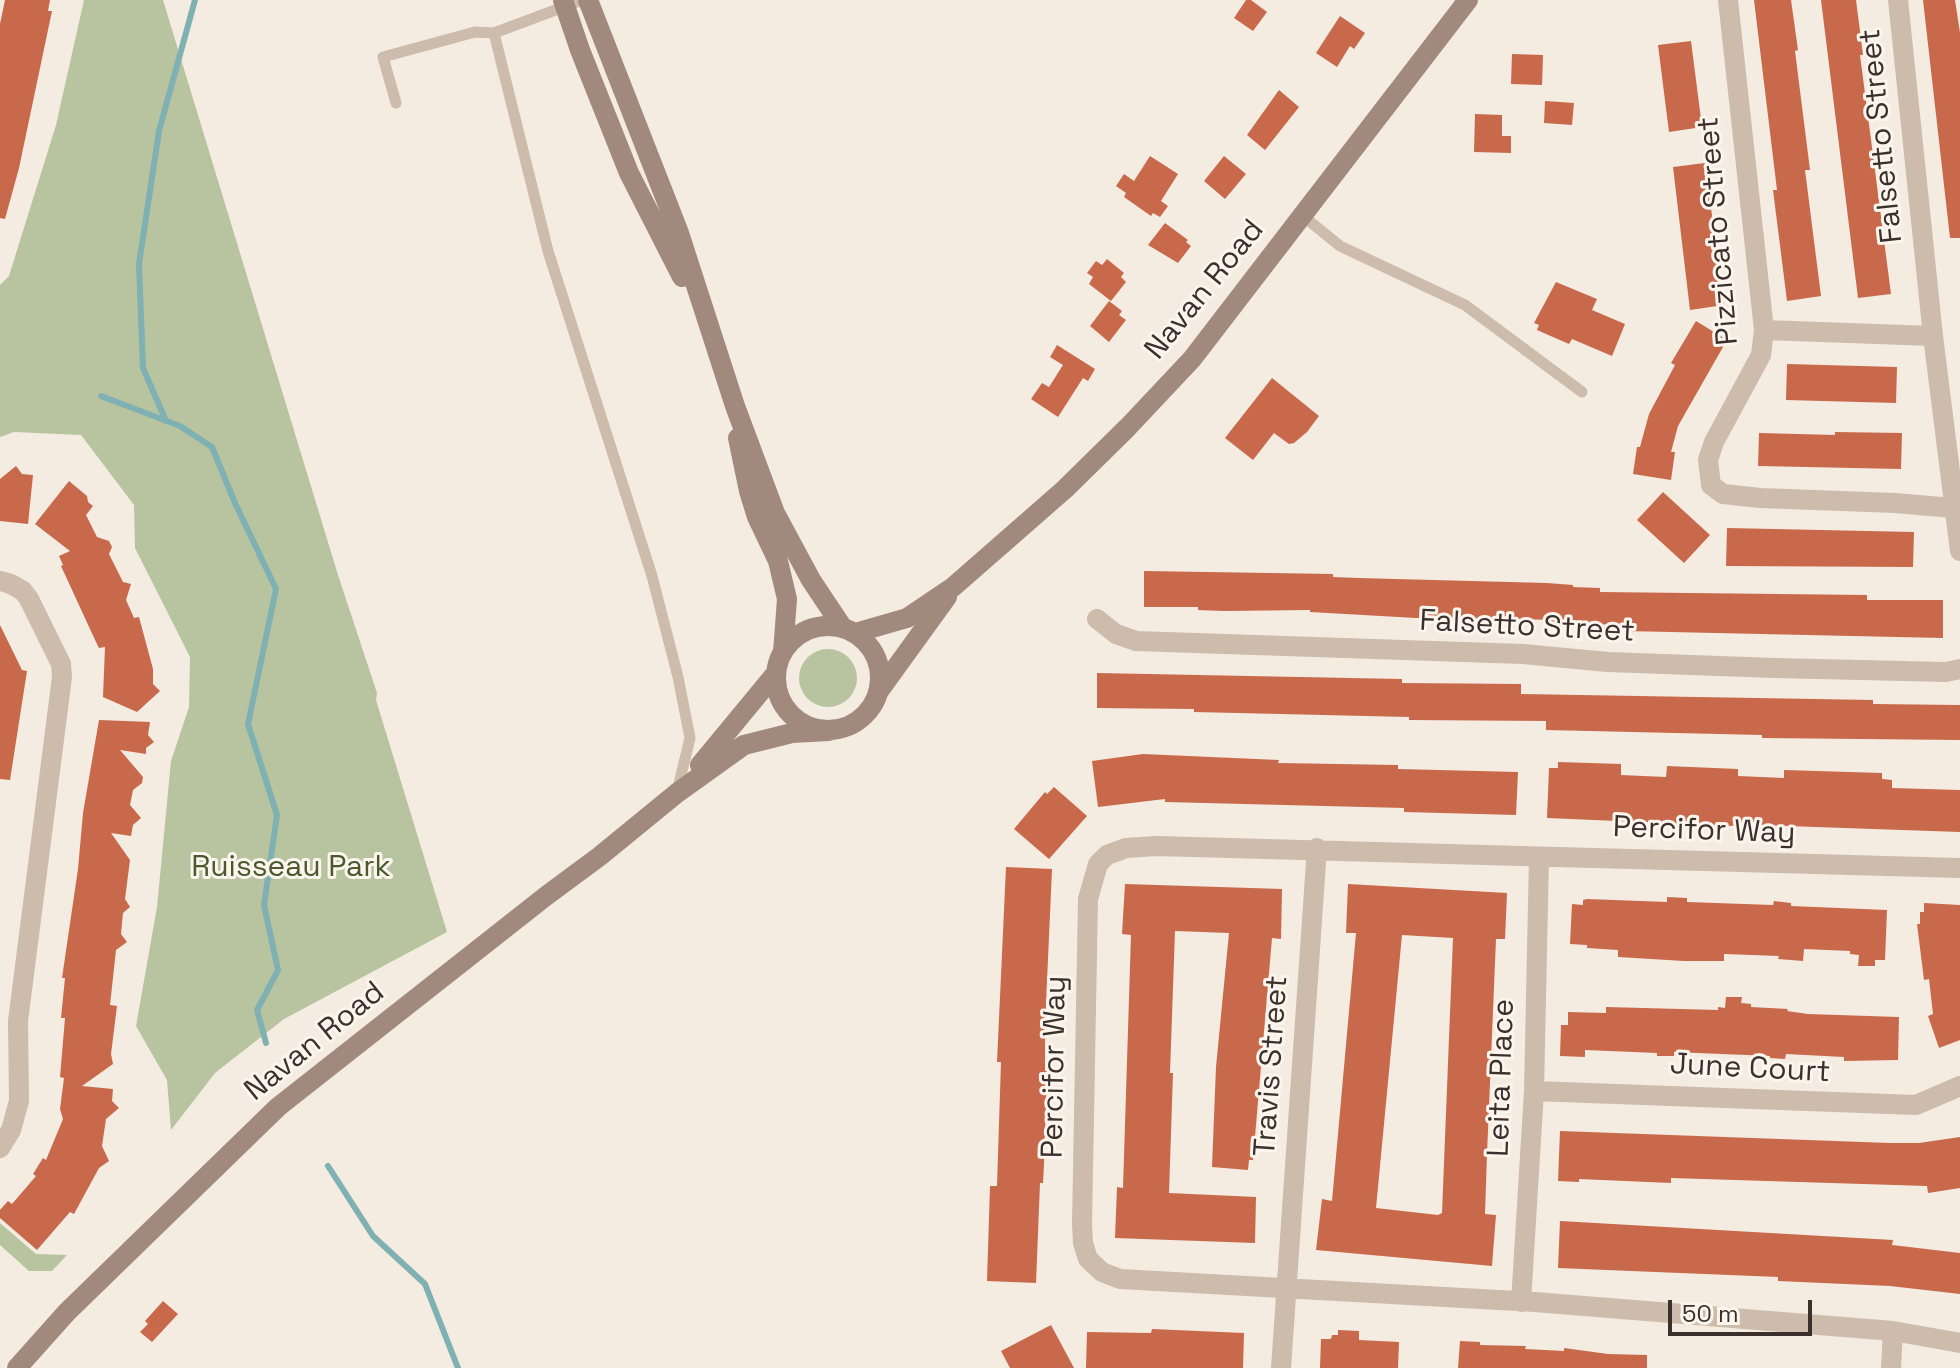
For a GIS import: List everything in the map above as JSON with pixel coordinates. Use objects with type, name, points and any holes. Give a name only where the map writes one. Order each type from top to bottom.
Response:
[{"type":"main road","name":"Navan Road","points":[[849,630],[907,618],[953,587],[1025,525],[1128,427],[1192,359],[1468,0]]},
{"type":"main road","points":[[575,2],[679,233],[710,334],[775,513],[811,580],[849,630],[874,652],[879,664],[879,691],[874,704],[855,723],[829,731],[814,729],[801,723],[781,701],[776,673],[783,652],[787,599],[778,561],[757,517],[749,491],[740,456],[735,406]]},
{"type":"main road","name":"Navan Road","points":[[879,691],[953,587]]},
{"type":"main road","points":[[783,652],[793,639],[807,630],[823,626],[849,630]]},
{"type":"main road","name":"Navan Road","points":[[677,793],[776,673]]},
{"type":"main road","name":"Navan Road","points":[[17,1368],[67,1312],[278,1107],[677,793],[744,745],[792,733],[829,731]]},
{"type":"street","name":"Pizzicato Street","points":[[1728,0],[1764,330],[1761,355],[1714,442],[1708,460],[1708,478],[1714,489],[1723,494],[1953,508]]},
{"type":"street","name":"Falsetto Street","points":[[1898,0],[1933,336],[1960,551]]},
{"type":"street","points":[[1764,330],[1933,336]]},
{"type":"street","points":[[0,581],[23,591],[29,599],[61,664],[62,677],[18,1021],[19,1101],[11,1130],[0,1148]]},
{"type":"street","name":"Falsetto Street","points":[[1097,619],[1116,634],[1136,641],[1523,654],[1608,662],[1760,668],[1946,672],[1960,669]]},
{"type":"street","name":"Percifor Way","points":[[1960,868],[1317,848],[1156,846],[1126,848],[1107,855],[1098,864],[1088,899],[1082,1224],[1088,1259],[1102,1272],[1120,1279],[1521,1302],[1893,1331],[1960,1343]]},
{"type":"street","name":"Travis Street","points":[[1281,1368],[1317,848]]},
{"type":"street","name":"Leita Place","points":[[1521,1302],[1534,1091],[1539,857]]},
{"type":"street","name":"June Court","points":[[1534,1091],[1916,1105],[1960,1086]]},
{"type":"street","points":[[1891,1368],[1893,1331]]},
{"type":"lane","points":[[396,103],[383,57],[475,32],[494,33],[575,2]]},
{"type":"lane","points":[[494,33],[548,251],[652,576],[690,738],[677,793]]},
{"type":"lane","points":[[1303,216],[1340,246],[1465,305],[1582,392]]},
{"type":"green space","name":"Ruisseau Park","points":[[84,0],[163,0],[338,575],[377,693],[376,700],[447,932],[284,1019],[215,1073],[171,1130],[167,1080],[136,1026],[157,907],[171,761],[189,707],[190,657],[135,548],[134,505],[81,435],[14,432],[0,437],[0,285],[9,276],[56,125]]},
{"type":"green space","points":[[828,649],[839,651],[848,658],[855,667],[855,689],[848,698],[839,705],[828,707],[817,705],[808,698],[801,689],[799,678],[801,667],[808,658],[817,651]]},
{"type":"green space","points":[[0,1223],[36,1254],[67,1255],[52,1271],[29,1271],[0,1245]]},
{"type":"building","points":[[5,0],[50,0],[48,11],[52,11],[19,168],[5,219],[0,218],[0,24]]},
{"type":"building","points":[[1246,0],[1251,0],[1267,12],[1253,31],[1234,18]]},
{"type":"building","points":[[1754,0],[1791,0],[1810,170],[1805,170],[1821,296],[1787,301]]},
{"type":"building","points":[[1821,0],[1856,0],[1863,55],[1860,55],[1891,294],[1858,298]]},
{"type":"building","points":[[1923,0],[1955,0],[1960,33],[1960,238],[1950,238]]},
{"type":"building","points":[[1340,16],[1365,33],[1354,49],[1350,46],[1337,67],[1316,53]]},
{"type":"building","points":[[1691,41],[1702,127],[1669,132],[1658,45]]},
{"type":"building","points":[[1512,54],[1543,55],[1542,85],[1511,84]]},
{"type":"building","points":[[1279,90],[1299,107],[1265,150],[1247,135]]},
{"type":"building","points":[[1545,101],[1574,103],[1572,125],[1544,123]]},
{"type":"building","points":[[1475,114],[1502,115],[1502,136],[1511,136],[1511,153],[1474,152]]},
{"type":"building","points":[[1150,156],[1178,174],[1161,201],[1168,206],[1160,217],[1153,213],[1151,216],[1124,197],[1126,193],[1116,186],[1124,174],[1134,181]]},
{"type":"building","points":[[1224,156],[1246,174],[1225,199],[1204,181]]},
{"type":"building","points":[[1705,163],[1724,305],[1690,310],[1673,167]]},
{"type":"building","points":[[1165,223],[1188,240],[1186,242],[1191,246],[1178,263],[1148,245]]},
{"type":"building","points":[[1107,259],[1124,273],[1121,277],[1126,282],[1111,301],[1089,284],[1093,277],[1087,273],[1096,261],[1102,265]]},
{"type":"building","points":[[1556,282],[1597,299],[1592,310],[1625,324],[1612,356],[1572,339],[1569,344],[1537,330],[1539,325],[1534,323]]},
{"type":"building","points":[[1109,301],[1122,311],[1119,315],[1126,320],[1109,342],[1090,326]]},
{"type":"building","points":[[1696,321],[1727,340],[1678,426],[1671,452],[1675,452],[1671,480],[1633,474],[1637,447],[1640,447],[1649,414],[1675,365],[1671,363]]},
{"type":"building","points":[[1057,345],[1095,369],[1088,381],[1083,378],[1058,417],[1031,399],[1042,383],[1049,387],[1063,365],[1050,357]]},
{"type":"building","points":[[1787,364],[1897,367],[1896,403],[1786,400]]},
{"type":"building","points":[[1272,378],[1319,416],[1294,443],[1289,444],[1274,433],[1253,460],[1225,438]]},
{"type":"building","points":[[1835,432],[1902,433],[1901,469],[1758,466],[1759,433],[1835,435]]},
{"type":"building","points":[[16,466],[22,474],[33,475],[28,524],[0,521],[0,479]]},
{"type":"building","points":[[69,481],[87,496],[93,506],[86,515],[97,537],[109,541],[112,547],[109,554],[123,582],[131,584],[126,600],[134,618],[139,617],[153,669],[153,684],[160,691],[137,712],[103,697],[105,647],[99,648],[61,566],[59,556],[70,551],[35,524]]},
{"type":"building","points":[[1663,492],[1710,535],[1684,563],[1637,520]]},
{"type":"building","points":[[1727,528],[1914,532],[1913,567],[1726,566]]},
{"type":"building","points":[[1144,571],[1333,574],[1333,577],[1547,583],[1600,588],[1600,592],[1867,595],[1867,600],[1943,600],[1943,638],[1625,631],[1625,625],[1549,623],[1550,620],[1144,607]]},
{"type":"building","points":[[0,625],[22,670],[27,671],[10,780],[0,779]]},
{"type":"building","points":[[1097,673],[1402,679],[1402,683],[1521,684],[1521,694],[1873,700],[1873,704],[1960,705],[1960,740],[1762,738],[1762,735],[1546,730],[1546,721],[1409,720],[1409,717],[1097,708]]},
{"type":"building","points":[[99,720],[150,722],[148,735],[154,742],[146,748],[146,754],[120,750],[143,777],[142,783],[133,790],[130,805],[141,818],[133,825],[131,836],[111,833],[130,860],[125,899],[130,907],[123,913],[121,934],[127,942],[116,950],[110,1005],[117,1006],[111,1054],[113,1064],[82,1086],[113,1089],[112,1101],[119,1108],[106,1119],[102,1146],[109,1161],[99,1168],[74,1214],[70,1212],[37,1250],[0,1218],[0,1210],[8,1201],[12,1204],[36,1176],[33,1174],[43,1158],[46,1160],[63,1119],[60,1109],[64,1078],[60,1077],[65,978],[62,978],[83,813]]},
{"type":"building","points":[[1143,754],[1279,760],[1278,763],[1398,765],[1398,769],[1518,772],[1516,815],[1404,812],[1404,808],[1165,802],[1165,799],[1098,807],[1092,761]]},
{"type":"building","points":[[1558,762],[1621,764],[1621,775],[1666,777],[1667,766],[1738,769],[1738,776],[1784,778],[1784,770],[1882,773],[1882,779],[1892,780],[1892,788],[1960,790],[1960,832],[1547,818],[1549,768],[1558,768]]},
{"type":"building","points":[[1054,787],[1087,816],[1049,859],[1014,829],[1045,792],[1047,794]]},
{"type":"building","points":[[1006,867],[1052,869],[1045,1026],[1044,1165],[1043,1183],[1040,1183],[1036,1283],[987,1281],[990,1186],[997,1186],[1001,1062],[997,1062]]},
{"type":"building","points":[[1125,884],[1282,889],[1281,939],[1272,938],[1253,1160],[1249,1160],[1248,1170],[1212,1167],[1216,1067],[1229,933],[1175,931],[1169,1193],[1256,1197],[1255,1243],[1115,1238],[1117,1187],[1123,1188],[1131,935],[1122,934]]},
{"type":"building","points":[[1348,884],[1507,893],[1505,939],[1496,939],[1487,1154],[1485,1214],[1496,1215],[1492,1266],[1316,1250],[1322,1199],[1332,1201],[1356,933],[1346,933]],"holes":[[[1402,935],[1453,938],[1442,1213],[1376,1208]]]},
{"type":"building","points":[[1667,897],[1687,898],[1687,902],[1773,905],[1774,901],[1791,903],[1791,906],[1887,910],[1885,960],[1875,960],[1875,966],[1858,966],[1859,955],[1850,954],[1850,951],[1804,949],[1803,961],[1778,959],[1779,956],[1724,954],[1724,961],[1684,961],[1618,957],[1618,950],[1570,944],[1572,904],[1583,905],[1583,900],[1587,899],[1667,902]]},
{"type":"building","points":[[1924,903],[1960,905],[1960,1040],[1939,1048],[1928,1016],[1933,1014],[1929,979],[1924,980],[1917,924],[1920,924],[1920,912],[1924,912]]},
{"type":"building","points":[[1726,997],[1742,997],[1741,1003],[1751,1004],[1751,1007],[1788,1009],[1808,1014],[1899,1017],[1898,1060],[1844,1061],[1844,1057],[1786,1054],[1785,1059],[1674,1052],[1674,1056],[1657,1056],[1657,1053],[1585,1050],[1585,1057],[1560,1056],[1561,1025],[1568,1025],[1568,1012],[1606,1013],[1606,1007],[1718,1010],[1718,1007],[1725,1008]]},
{"type":"building","points":[[1560,1131],[1890,1143],[1919,1143],[1960,1137],[1960,1188],[1928,1193],[1927,1186],[1671,1178],[1671,1183],[1558,1181]]},
{"type":"building","points":[[1560,1221],[1893,1240],[1892,1245],[1960,1253],[1960,1294],[1890,1286],[1778,1281],[1778,1277],[1558,1268]]},
{"type":"building","points":[[163,1301],[178,1314],[152,1342],[140,1332],[148,1324],[145,1321]]},
{"type":"building","points":[[1051,1325],[1074,1368],[1010,1368],[1001,1351]]},
{"type":"building","points":[[1152,1329],[1244,1333],[1243,1368],[1086,1368],[1087,1332],[1151,1333]]},
{"type":"building","points":[[1338,1330],[1359,1331],[1359,1340],[1399,1342],[1398,1368],[1320,1368],[1321,1339],[1331,1339],[1332,1335],[1338,1335]]},
{"type":"building","points":[[1460,1341],[1480,1342],[1480,1345],[1526,1346],[1525,1349],[1564,1351],[1564,1348],[1647,1355],[1647,1368],[1458,1368]]},
{"type":"waterway","points":[[166,421],[143,368],[139,264],[159,131],[195,0]]},
{"type":"waterway","points":[[101,396],[180,426],[212,447],[276,589],[248,724],[277,815],[264,905],[278,970],[257,1010],[266,1043]]},
{"type":"waterway","points":[[328,1166],[373,1236],[425,1284],[458,1368]]}]
